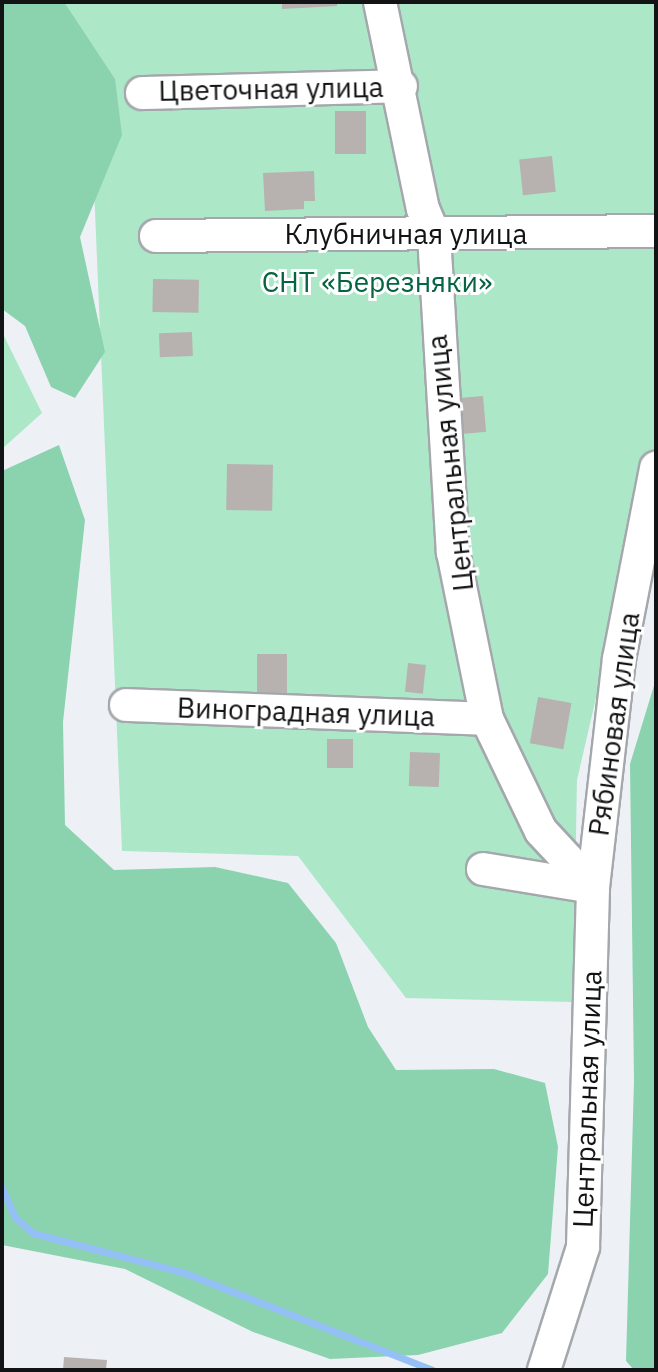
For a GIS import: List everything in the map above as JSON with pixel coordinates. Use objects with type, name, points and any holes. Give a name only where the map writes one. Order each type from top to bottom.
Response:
[{"type":"street","name":"Центральная улица","points":[[380,2],[401,86],[423,209],[434,235],[453,552],[487,719],[541,831],[593,887],[583,1247],[544,1370]]},
{"type":"street","name":"Цветочная улица","points":[[142,93],[401,86]]},
{"type":"street","name":"Клубничная улица","points":[[156,236],[656,231]]},
{"type":"street","name":"Рябиновая улица","points":[[593,887],[619,659],[656,468]]},
{"type":"street","name":"Виноградная улица","points":[[126,705],[487,719]]},
{"type":"street","points":[[483,869],[593,887]]},
{"type":"green space","name":"СНТ «Березняки»","points":[[2,2],[656,2],[656,439],[577,780],[573,1002],[406,998],[298,856],[122,851],[90,93]]},
{"type":"green space","points":[[2,2],[64,2],[115,79],[122,135],[80,237],[105,352],[75,398],[51,387],[25,326],[2,309]]},
{"type":"green space","points":[[2,332],[42,413],[2,449]]},
{"type":"green space","points":[[59,445],[85,520],[63,722],[65,825],[114,870],[215,867],[288,883],[336,943],[368,1027],[396,1070],[494,1069],[545,1083],[558,1147],[548,1274],[502,1333],[418,1355],[330,1359],[253,1332],[125,1269],[2,1245],[2,471]]},
{"type":"green space","points":[[656,679],[656,1370],[634,1370],[626,1361],[634,1081],[630,764]]},
{"type":"building","points":[[282,2],[337,2],[337,6],[282,9]]},
{"type":"building","points":[[335,111],[366,111],[366,154],[335,154]]},
{"type":"building","points":[[552,156],[556,192],[523,195],[519,159]]},
{"type":"building","points":[[314,171],[315,201],[304,201],[304,209],[265,211],[263,173]]},
{"type":"building","points":[[153,279],[199,280],[198,313],[152,312]]},
{"type":"building","points":[[192,332],[193,356],[160,357],[159,333]]},
{"type":"building","points":[[483,396],[486,432],[459,434],[456,398]]},
{"type":"building","points":[[227,464],[273,465],[272,511],[226,510]]},
{"type":"building","points":[[257,654],[287,654],[287,693],[257,693]]},
{"type":"building","points":[[408,663],[426,665],[423,694],[405,692]]},
{"type":"building","points":[[538,697],[571,703],[563,749],[530,743]]},
{"type":"building","points":[[327,739],[353,739],[353,768],[327,768]]},
{"type":"building","points":[[410,752],[440,753],[439,787],[409,786]]},
{"type":"building","points":[[64,1357],[107,1360],[106,1370],[63,1370]]},
{"type":"waterway","points":[[2,1188],[15,1217],[33,1233],[185,1273],[433,1370]]}]
